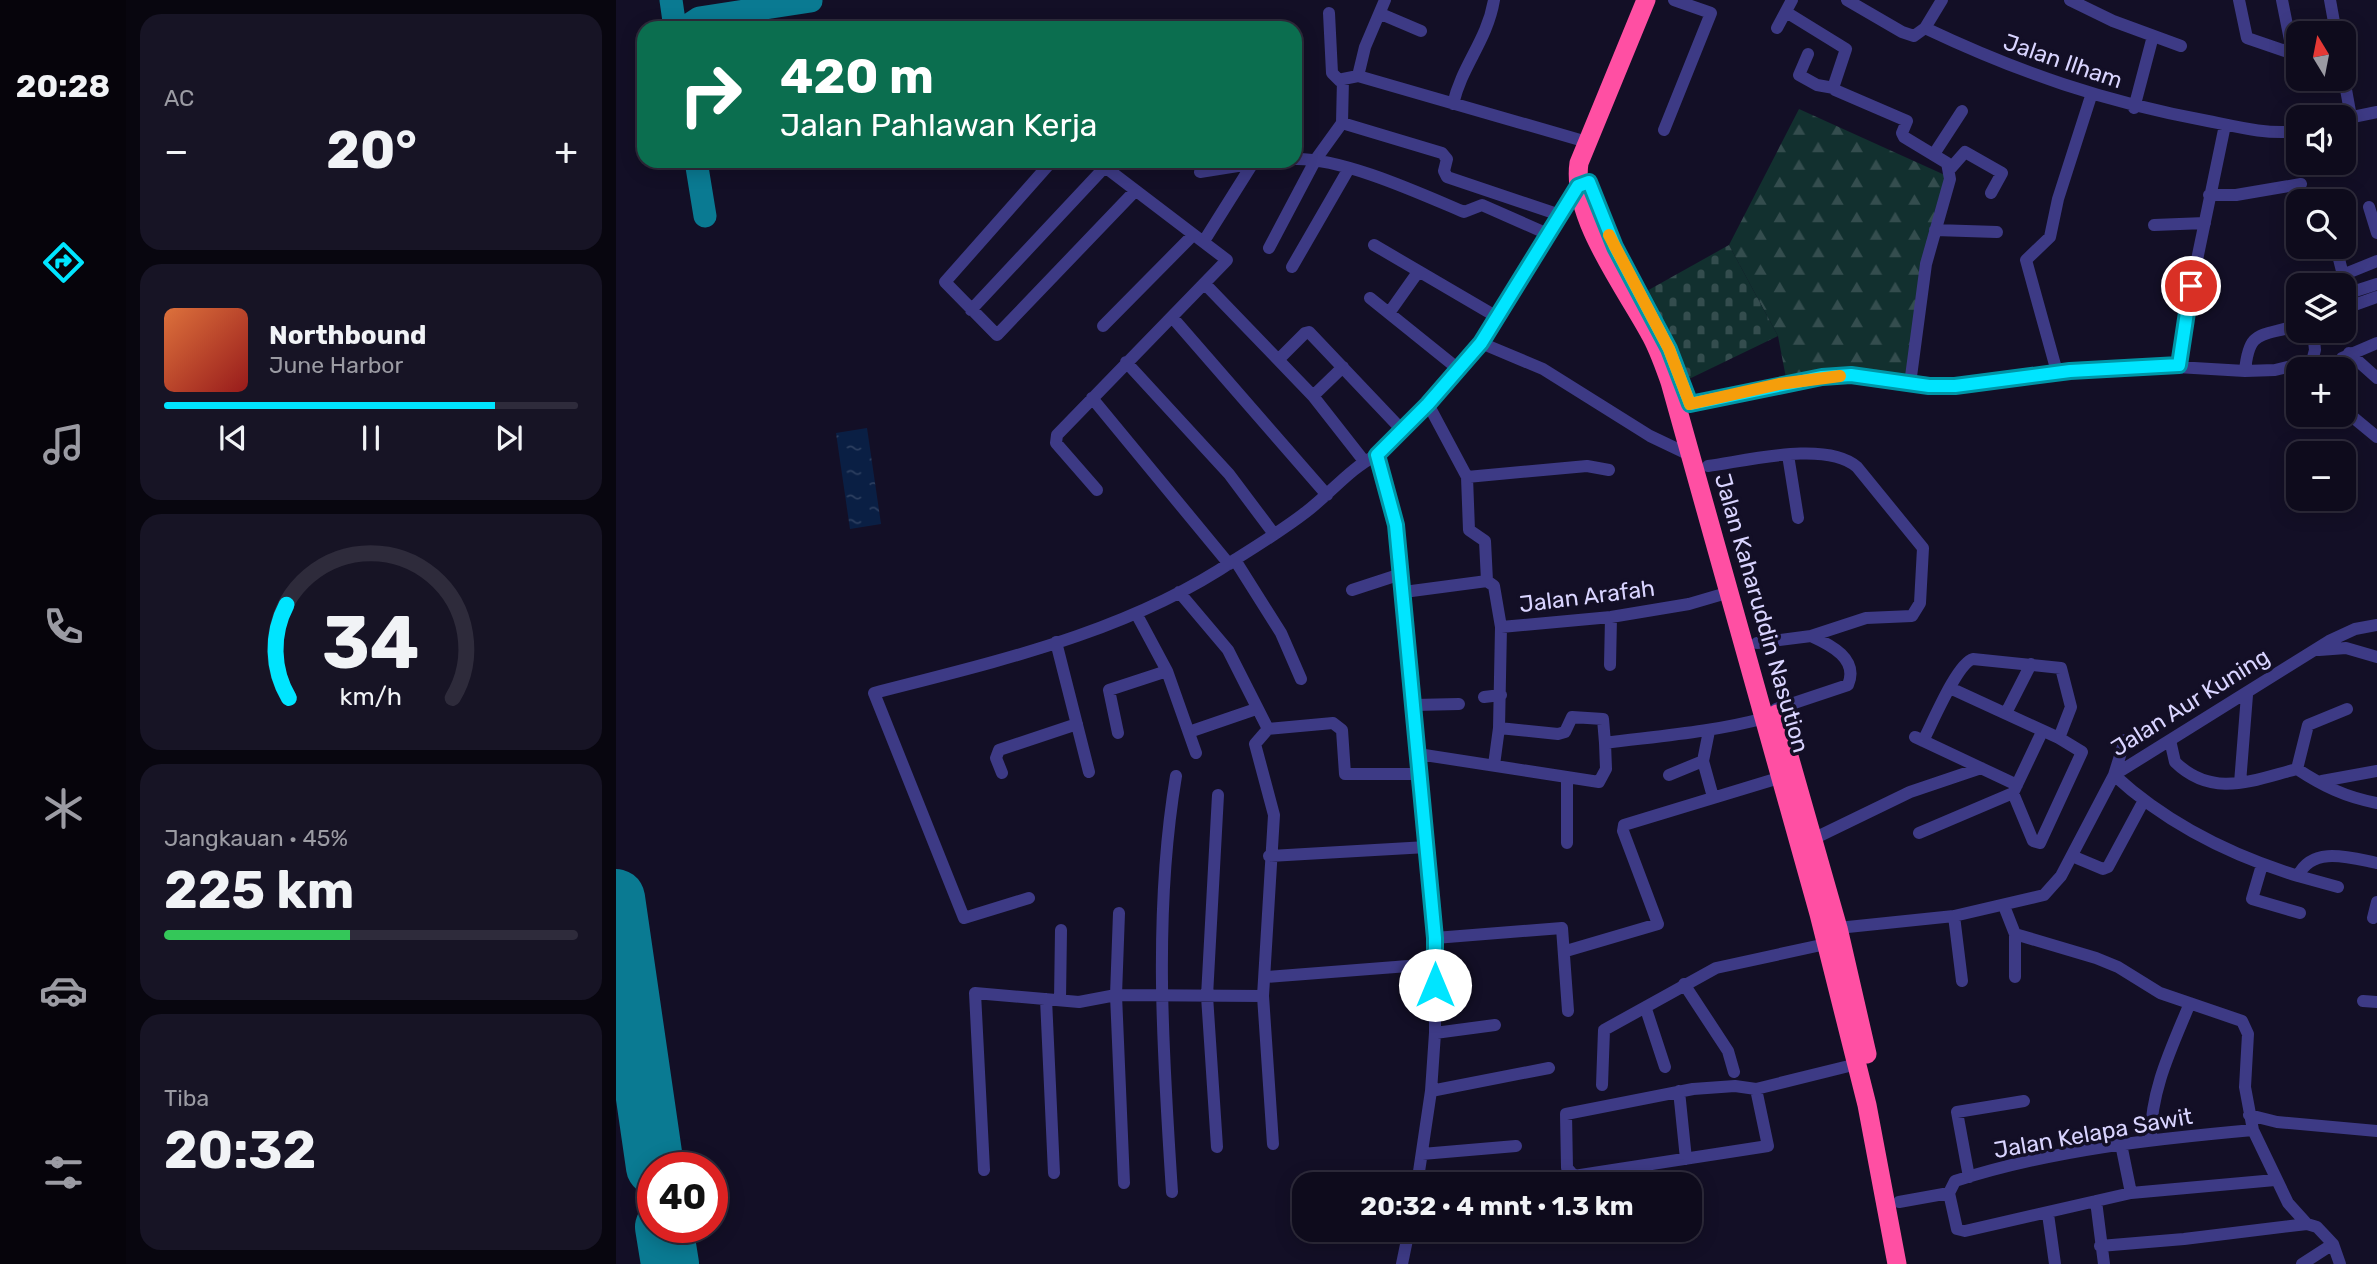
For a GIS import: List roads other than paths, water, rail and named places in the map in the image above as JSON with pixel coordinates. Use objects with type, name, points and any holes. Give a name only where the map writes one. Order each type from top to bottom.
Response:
[{"type":"highway","name":"Jalan Kaharuddin Nasution","points":[[1646,0],[1579,163],[1589,222],[1651,335],[1671,382],[1700,461],[1757,643],[1782,777],[1832,936],[1878,1132],[1897,1264]]},
{"type":"highway","name":"Jalan Kaharuddin Nasution","points":[[1656,0],[1597,143],[1584,184],[1669,349],[1690,404],[1700,461]]},
{"type":"highway","name":"Jalan Kaharuddin Nasution","points":[[1713,507],[1730,592],[1813,839],[1857,1064],[1899,1202],[1909,1264]]},
{"type":"street","points":[[1358,76],[1365,47],[1385,0]]},
{"type":"street","points":[[1453,104],[1458,85],[1485,37],[1494,0]]},
{"type":"street","points":[[1664,130],[1711,13],[1674,0]]},
{"type":"street","points":[[1847,0],[1910,35],[1919,34],[1925,28],[1942,0]]},
{"type":"street","points":[[2070,0],[2181,46]]},
{"type":"street","points":[[2239,0],[2247,38],[2286,51],[2291,45],[2282,0]]},
{"type":"street","points":[[2330,0],[2334,21]]},
{"type":"street","points":[[1777,28],[1789,6],[1846,49],[1834,88]]},
{"type":"street","points":[[1269,248],[1316,159],[1342,122],[1340,81],[1333,75],[1329,13]]},
{"type":"street","points":[[1381,14],[1421,31]]},
{"type":"street","name":"Jalan Ilham","points":[[1925,28],[1990,58],[2091,96],[2134,108],[2225,125],[2286,132]]},
{"type":"street","points":[[2134,108],[2153,36]]},
{"type":"street","points":[[1808,54],[1799,75],[1817,85],[1834,88],[1907,121],[1902,133],[1904,137],[1947,163],[1950,169],[1951,179],[1926,264],[1910,384]]},
{"type":"street","points":[[1340,81],[1358,76],[1587,142]]},
{"type":"street","points":[[2057,372],[2026,260],[2049,237],[2057,199],[2091,96]]},
{"type":"street","points":[[1934,154],[1962,111]]},
{"type":"street","points":[[2356,116],[2377,112]]},
{"type":"street","points":[[1342,122],[1442,153],[1447,159],[1444,174],[1447,177],[1560,215]]},
{"type":"street","points":[[2179,365],[2186,307],[2225,125]]},
{"type":"street","points":[[1950,169],[1963,153],[1979,160],[2002,174],[1991,193]]},
{"type":"street","points":[[1302,159],[1316,159],[1388,181],[1464,212],[1478,205],[1485,206],[1550,234]]},
{"type":"street","points":[[1046,168],[947,280],[947,286],[1000,336],[1135,191]]},
{"type":"street","points":[[971,310],[1097,168]]},
{"type":"street","points":[[1097,490],[1055,440],[1126,362],[1206,285],[1227,260],[1106,168]]},
{"type":"street","points":[[1200,172],[1224,168]]},
{"type":"street","points":[[1103,326],[1199,238],[1249,168]]},
{"type":"street","points":[[1292,267],[1348,170]]},
{"type":"street","points":[[1030,898],[964,918],[874,693],[1027,654],[1137,615],[1232,562],[1274,534],[1327,495],[1364,461],[1377,455],[1428,404],[1481,343],[1560,215],[1584,184]]},
{"type":"street","points":[[2209,195],[2236,195],[2301,184]]},
{"type":"street","points":[[2370,207],[2377,233]]},
{"type":"street","points":[[2154,225],[2205,223]]},
{"type":"street","points":[[1935,230],[1997,232]]},
{"type":"street","points":[[1374,245],[1497,317]]},
{"type":"street","points":[[2348,273],[2377,261]]},
{"type":"street","points":[[1389,313],[1418,272]]},
{"type":"street","points":[[2356,291],[2377,284]]},
{"type":"street","points":[[1206,285],[1313,396],[1364,461]]},
{"type":"street","points":[[2356,304],[2377,297]]},
{"type":"street","points":[[1370,298],[1457,368]]},
{"type":"street","points":[[1172,317],[1327,495]]},
{"type":"street","points":[[2245,371],[2246,348],[2251,341],[2286,329]]},
{"type":"street","points":[[1279,359],[1308,332],[1402,430]]},
{"type":"street","points":[[1481,343],[1543,369],[1650,436],[1700,461],[1802,454],[1851,462],[1923,548],[1920,603],[1916,614],[1866,618],[1811,636],[1757,643]]},
{"type":"street","points":[[1690,404],[1822,377],[1851,375],[1910,384],[1955,386],[2057,372],[2179,365],[2245,371],[2274,370],[2312,361],[2314,343]]},
{"type":"street","points":[[2343,357],[2377,343]]},
{"type":"street","points":[[2349,353],[2377,378]]},
{"type":"street","points":[[1126,362],[1229,474],[1274,534]]},
{"type":"street","points":[[1313,396],[1343,367]]},
{"type":"street","points":[[1092,398],[1232,562],[1281,633],[1301,679]]},
{"type":"street","points":[[1428,404],[1467,477],[1469,530],[1485,541],[1487,581]]},
{"type":"street","points":[[2356,420],[2377,437]]},
{"type":"street","points":[[1377,455],[1393,508],[1404,592],[1435,938],[1435,1033],[1431,1091],[1419,1172]]},
{"type":"street","points":[[1787,455],[1798,518]]},
{"type":"street","points":[[1467,477],[1587,466],[1609,470]]},
{"type":"street","points":[[1352,590],[1401,574]]},
{"type":"street","points":[[1404,592],[1487,581],[1494,586],[1501,627]]},
{"type":"street","points":[[1179,592],[1228,650],[1268,729]]},
{"type":"street","name":"Jalan Arafah","points":[[1493,765],[1501,695],[1501,627],[1611,617],[1689,604],[1730,592]]},
{"type":"street","points":[[1137,615],[1167,671],[1196,753]]},
{"type":"street","points":[[1610,665],[1611,617]]},
{"type":"street","name":"Jalan Aur Kuning","points":[[1602,1086],[1604,1030],[1716,968],[1832,936],[2004,906],[2049,891],[2072,856],[2114,775],[2344,633],[2377,625]]},
{"type":"street","points":[[1605,743],[1691,730],[1709,731],[1770,714],[1848,685],[1851,678],[1848,661],[1833,646],[1811,636]]},
{"type":"street","points":[[1056,642],[1089,772]]},
{"type":"street","points":[[2311,652],[2346,648],[2377,657]]},
{"type":"street","points":[[1950,688],[2080,750],[2082,756],[2040,843],[2034,841],[2015,789],[1981,768],[1919,739],[1950,688],[1970,659],[2058,666],[2062,669],[2071,708],[2059,738]]},
{"type":"street","points":[[2006,713],[2031,664]]},
{"type":"street","points":[[1118,733],[1109,690],[1167,671]]},
{"type":"street","points":[[1484,697],[1501,695]]},
{"type":"street","points":[[2240,783],[2247,695]]},
{"type":"street","points":[[1414,705],[1459,704]]},
{"type":"street","points":[[1189,732],[1256,709]]},
{"type":"street","points":[[2297,769],[2308,726],[2347,709]]},
{"type":"street","points":[[1418,754],[1602,780],[1606,769],[1603,719],[1572,717],[1565,732],[1558,734],[1499,728]]},
{"type":"street","points":[[1273,1144],[1263,996],[1266,977],[1269,856],[1274,812],[1255,744],[1268,729],[1334,723],[1342,730],[1345,774],[1421,774]]},
{"type":"street","points":[[1002,773],[996,758],[999,750],[1077,724]]},
{"type":"street","points":[[1709,731],[1703,761],[1713,797]]},
{"type":"street","points":[[1919,833],[2015,789],[2042,732]]},
{"type":"street","points":[[2125,740],[2114,775],[2143,802],[2194,832],[2262,864],[2338,887]]},
{"type":"street","points":[[2170,740],[2174,758],[2179,766],[2213,785],[2240,783],[2297,769],[2322,782],[2332,792],[2377,803]]},
{"type":"street","points":[[1669,775],[1703,761]]},
{"type":"street","points":[[1813,839],[1910,792],[1981,768]]},
{"type":"street","points":[[2322,782],[2377,771]]},
{"type":"street","points":[[1172,1192],[1161,997],[1171,802],[1175,776]]},
{"type":"street","points":[[1567,777],[1567,843]]},
{"type":"street","points":[[1566,951],[1658,924],[1623,828],[1782,777]]},
{"type":"street","points":[[1217,1147],[1207,996],[1218,794]]},
{"type":"street","points":[[2072,856],[2103,869],[2108,867],[2143,802]]},
{"type":"street","points":[[1269,856],[1427,847]]},
{"type":"street","points":[[2298,876],[2307,862],[2321,856],[2377,863]]},
{"type":"street","points":[[2262,864],[2252,899],[2300,913]]},
{"type":"street","points":[[2373,918],[2377,902]]},
{"type":"street","points":[[2004,906],[2015,934],[2015,977]]},
{"type":"street","points":[[1119,913],[1116,995],[1124,1183]]},
{"type":"street","points":[[1954,916],[1962,981]]},
{"type":"street","points":[[1435,938],[1560,927],[1564,931],[1566,951],[1568,1011]]},
{"type":"street","points":[[1060,1000],[1061,930]]},
{"type":"street","points":[[2015,934],[2096,958],[2118,967],[2160,993],[2242,1021],[2248,1034],[2245,1087],[2253,1130],[2288,1203],[2307,1224]]},
{"type":"street","points":[[1266,977],[1434,964]]},
{"type":"street","points":[[1684,984],[1728,1051],[1734,1072]]},
{"type":"street","points":[[984,1170],[974,993],[1087,1002],[1116,995],[1263,996]]},
{"type":"street","points":[[1046,999],[1054,1173]]},
{"type":"street","points":[[2363,1001],[2377,1002]]},
{"type":"street","points":[[2151,1139],[2152,1109],[2189,1003]]},
{"type":"street","points":[[1646,1009],[1665,1067]]},
{"type":"street","points":[[1435,1033],[1495,1025]]},
{"type":"street","points":[[1756,1089],[1768,1146],[1574,1176],[1567,1168],[1566,1114],[1679,1091],[1735,1086],[1756,1089],[1857,1064]]},
{"type":"street","points":[[1431,1091],[1549,1068]]},
{"type":"street","points":[[1679,1091],[1686,1159]]},
{"type":"street","points":[[1969,1177],[1957,1112],[2024,1101]]},
{"type":"street","points":[[2249,1115],[2277,1122],[2377,1131]]},
{"type":"street","name":"Jalan Kelapa Sawit","points":[[1899,1202],[1949,1193],[1953,1182],[1969,1177],[2121,1144],[2253,1130]]},
{"type":"street","points":[[2121,1144],[2131,1193]]},
{"type":"street","points":[[1422,1154],[1516,1146]]},
{"type":"street","points":[[1949,1193],[1957,1228],[1961,1231],[2048,1214],[2131,1193],[2275,1180]]},
{"type":"street","points":[[2096,1200],[2104,1264]]},
{"type":"street","points":[[2048,1214],[2055,1264]]},
{"type":"street","points":[[2100,1246],[2307,1224],[2318,1227],[2333,1244],[2340,1264]]},
{"type":"street","points":[[1402,1264],[1407,1242]]},
{"type":"street","points":[[2302,1264],[2333,1244]]},
{"type":"water","points":[[867,428],[881,524],[850,529],[836,433]]}]
